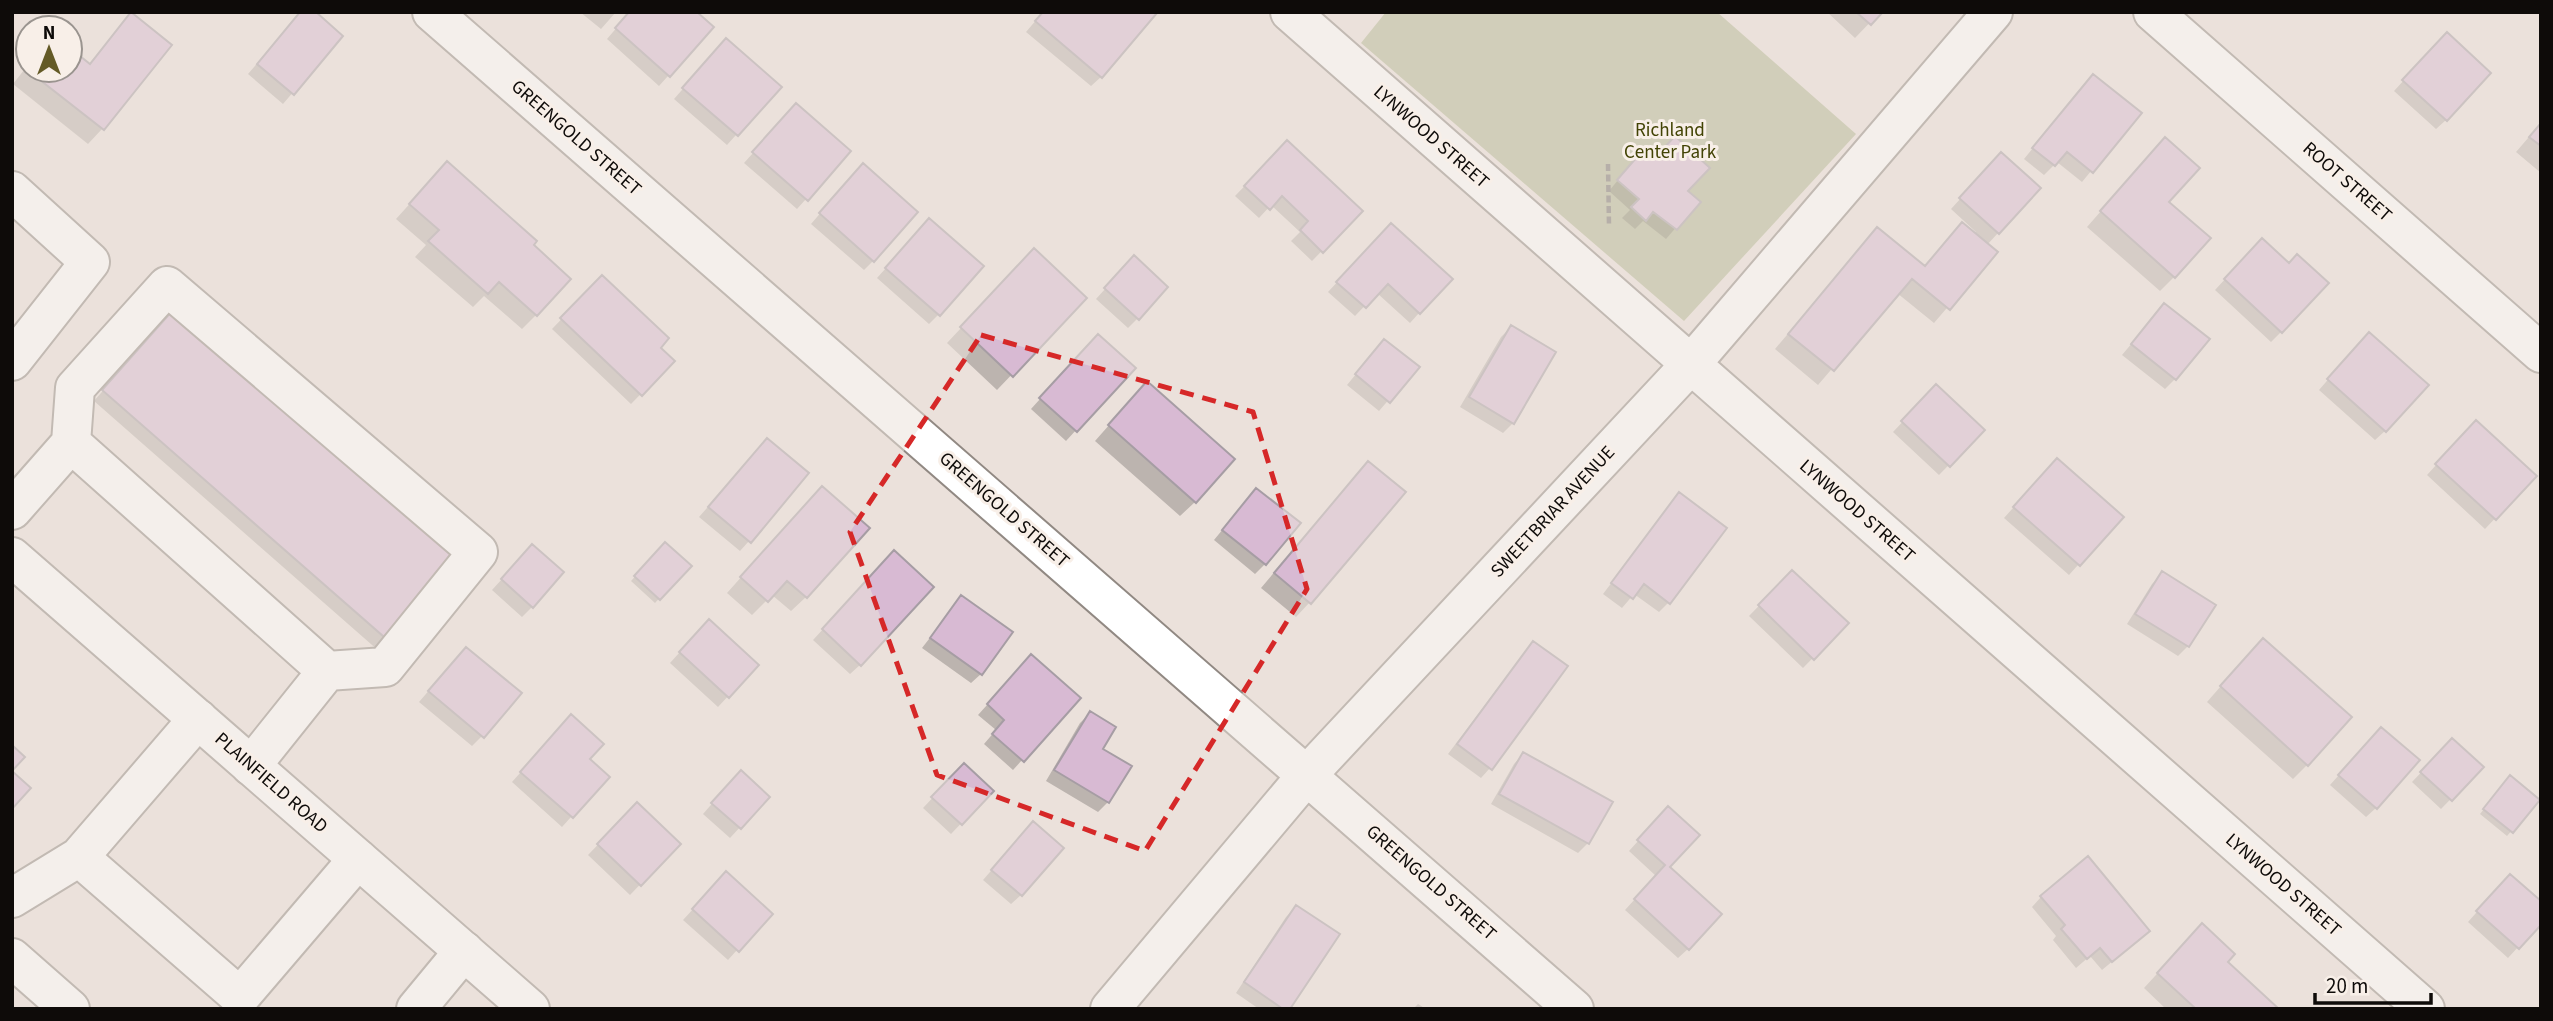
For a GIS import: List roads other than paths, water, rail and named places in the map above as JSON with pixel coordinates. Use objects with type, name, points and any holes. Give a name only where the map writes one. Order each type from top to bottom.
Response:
[{"type":"street","name":"GREENGOLD STREET","points":[[432,12],[1574,1009]]},
{"type":"street","name":"LYNWOOD STREET","points":[[1290,12],[2425,1009]]},
{"type":"street","name":"SWEETBRIAR AVENUE","points":[[1110,1009],[1307,775],[1691,364],[1993,12]]},
{"type":"street","name":"ROOT STREET","points":[[2153,12],[2541,353]]},
{"type":"street","points":[[12,191],[90,262],[12,361]]},
{"type":"street","points":[[12,510],[71,443],[75,388],[167,286],[478,552],[385,667],[327,671],[71,443]]},
{"type":"street","name":"PLAINFIELD ROAD","points":[[12,556],[530,1009]]},
{"type":"street","points":[[251,766],[327,671]]},
{"type":"street","points":[[12,898],[79,858],[198,719]]},
{"type":"street","points":[[79,858],[240,997],[358,859]]},
{"type":"street","points":[[416,1009],[464,951]]},
{"type":"street","points":[[12,958],[70,1009]]},
{"type":"park label","name":"Richland Center Park","points":[[1670,141]]}]
